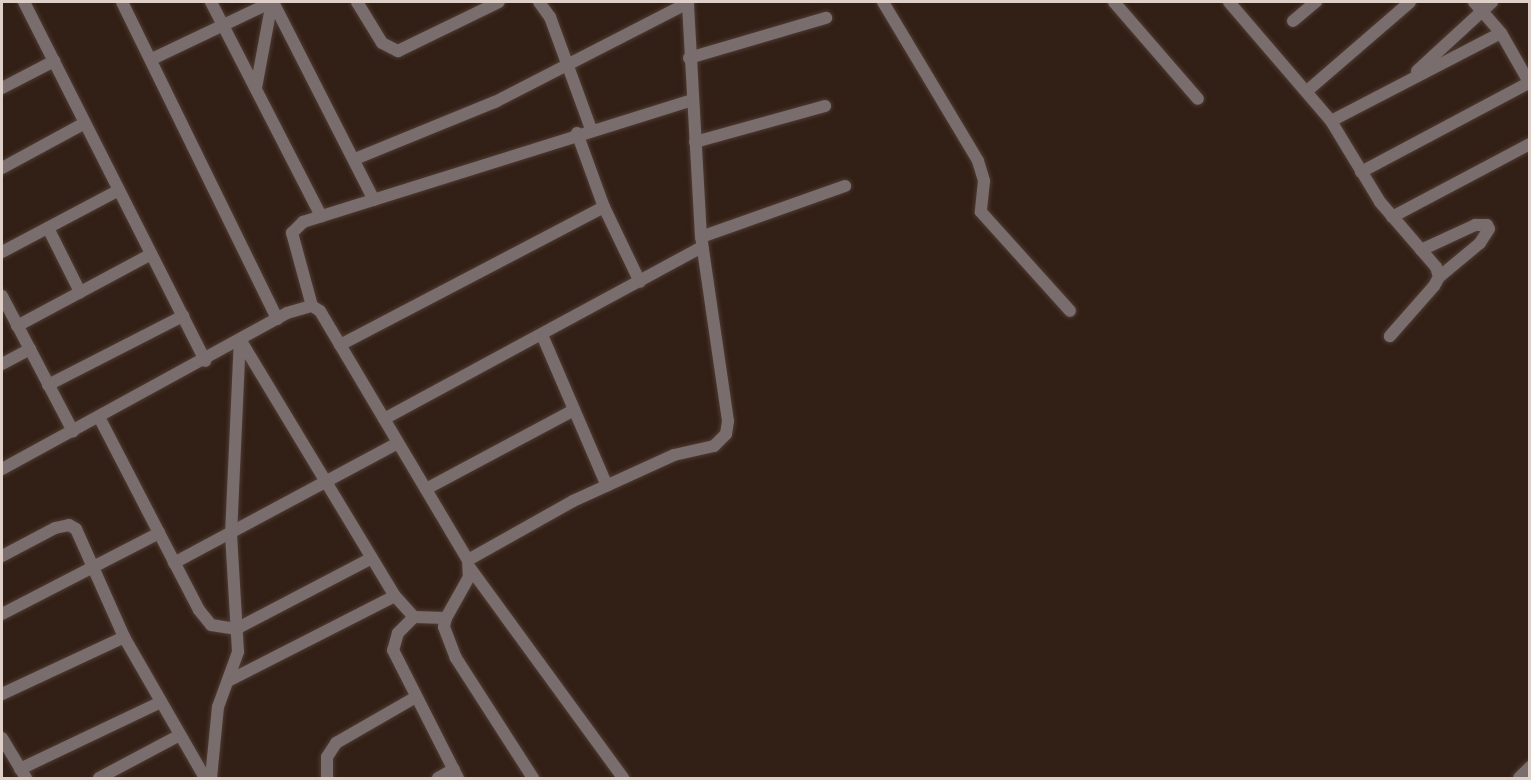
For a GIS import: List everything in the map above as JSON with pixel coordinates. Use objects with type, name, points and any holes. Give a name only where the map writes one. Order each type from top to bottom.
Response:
[{"type":"street","points":[[24,2],[205,361]]},
{"type":"street","points":[[122,2],[152,59],[277,319]]},
{"type":"street","points":[[212,2],[321,216]]},
{"type":"street","points":[[152,59],[272,2]]},
{"type":"street","points":[[256,88],[272,2]]},
{"type":"street","points":[[272,2],[355,159],[374,200]]},
{"type":"street","points":[[357,2],[382,43],[398,51],[499,2]]},
{"type":"street","points":[[539,2],[550,17],[591,129]]},
{"type":"street","points":[[355,159],[495,102],[688,2],[689,58],[702,242],[728,421],[726,434],[714,446],[674,455],[607,486],[469,564],[444,627],[456,658],[533,778]]},
{"type":"street","points":[[883,2],[978,161],[984,182],[981,212],[1070,311]]},
{"type":"street","points":[[1114,2],[1198,99]]},
{"type":"street","points":[[1229,2],[1331,121],[1360,172],[1392,217],[1436,267],[1439,277]]},
{"type":"street","points":[[1293,21],[1317,2]]},
{"type":"street","points":[[1306,91],[1410,2]]},
{"type":"street","points":[[1405,82],[1478,6],[1492,2]]},
{"type":"street","points":[[1360,172],[1529,82],[1501,33],[1478,6]]},
{"type":"street","points":[[689,58],[826,18]]},
{"type":"street","points":[[1331,121],[1501,33]]},
{"type":"street","points":[[2,88],[54,61]]},
{"type":"street","points":[[623,778],[469,564],[320,311],[312,306],[292,233],[303,222],[321,216],[591,129],[692,100]]},
{"type":"street","points":[[695,142],[825,106]]},
{"type":"street","points":[[2,168],[85,123]]},
{"type":"street","points":[[577,134],[604,207],[640,282]]},
{"type":"street","points":[[1392,217],[1530,144]]},
{"type":"street","points":[[384,419],[640,282],[702,242],[845,186]]},
{"type":"street","points":[[2,252],[119,190]]},
{"type":"street","points":[[340,345],[604,207]]},
{"type":"street","points":[[1390,336],[1439,277],[1480,243],[1489,229],[1487,225],[1474,225],[1421,250]]},
{"type":"street","points":[[48,228],[80,292]]},
{"type":"street","points":[[17,326],[151,254]]},
{"type":"street","points":[[2,296],[73,431]]},
{"type":"street","points":[[2,470],[205,361],[277,319],[312,306]]},
{"type":"street","points":[[48,385],[183,316]]},
{"type":"street","points":[[542,335],[607,486]]},
{"type":"street","points":[[240,340],[395,596],[414,617],[446,618]]},
{"type":"street","points":[[211,778],[214,728],[238,652],[231,535],[240,340]]},
{"type":"street","points":[[2,364],[30,349]]},
{"type":"street","points":[[426,489],[574,410]]},
{"type":"street","points":[[99,417],[205,620],[219,628],[236,629],[372,558]]},
{"type":"street","points":[[174,563],[231,535],[398,443]]},
{"type":"street","points":[[2,556],[69,525],[81,536],[124,637],[159,703],[205,778]]},
{"type":"street","points":[[2,614],[94,569],[159,533]]},
{"type":"street","points":[[228,681],[395,596]]},
{"type":"street","points":[[414,617],[398,633],[393,650],[456,774],[438,778]]},
{"type":"street","points":[[2,694],[124,637]]},
{"type":"street","points":[[327,778],[327,757],[336,743],[416,697]]},
{"type":"street","points":[[2,738],[23,774],[159,703]]},
{"type":"street","points":[[99,778],[178,736]]},
{"type":"street","points":[[1519,778],[1530,767]]}]
